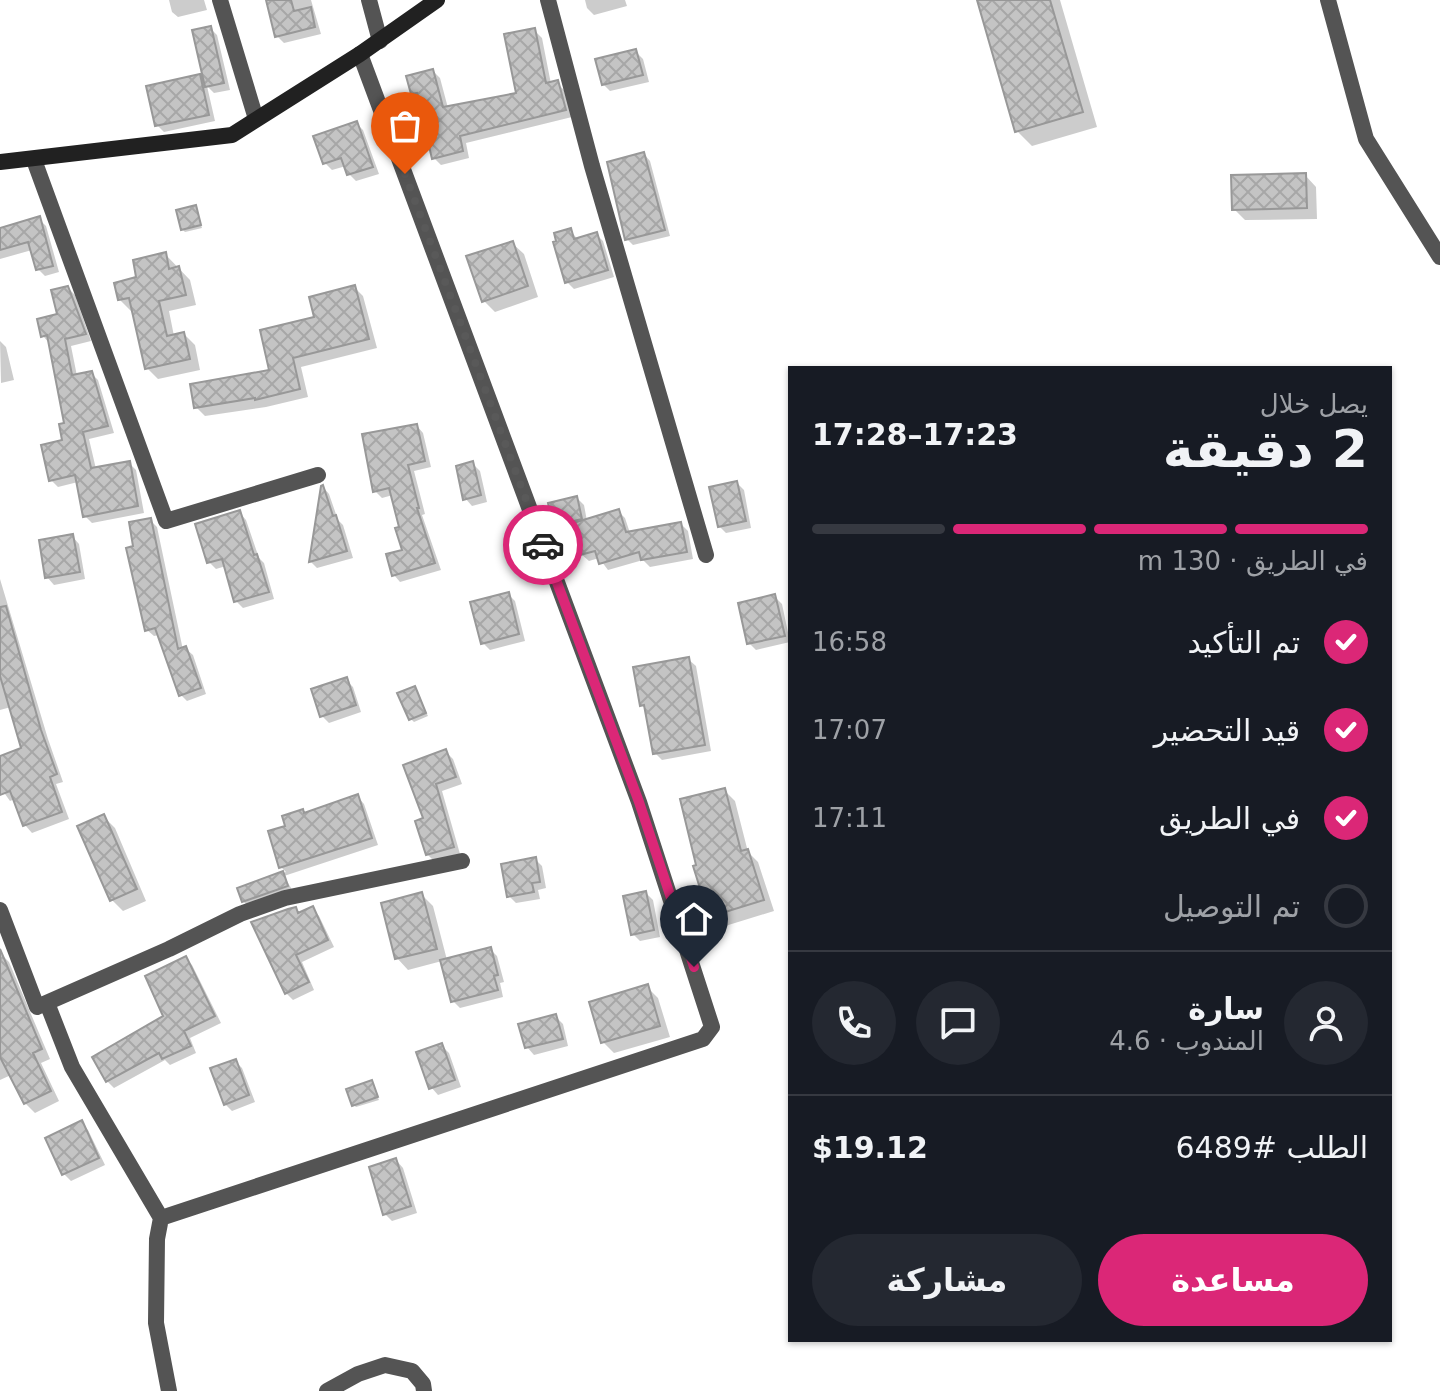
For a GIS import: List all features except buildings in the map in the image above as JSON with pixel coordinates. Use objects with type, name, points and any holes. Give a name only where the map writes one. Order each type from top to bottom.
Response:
[{"type":"street","points":[[220,0],[256,119]]},
{"type":"street","points":[[369,0],[380,41]]},
{"type":"street","points":[[0,162],[232,135],[380,41],[437,0]]},
{"type":"street","points":[[548,0],[592,166],[706,555]]},
{"type":"street","points":[[1328,0],[1366,139],[1440,257]]},
{"type":"street","points":[[161,1218],[703,1039],[712,1027],[639,802],[360,54]]},
{"type":"street","points":[[34,160],[166,521],[318,475]]},
{"type":"street","points":[[1,916],[37,1007],[240,914],[285,898],[462,861]]},
{"type":"street","points":[[47,1003],[72,1067],[161,1218],[157,1239],[156,1323],[169,1391]]},
{"type":"street","points":[[327,1391],[358,1374],[385,1365],[412,1371],[423,1384],[424,1391]]},
{"type":"way so far","points":[[405,174],[543,545]]},
{"type":"route","points":[[543,545],[639,802],[694,967]]}]
